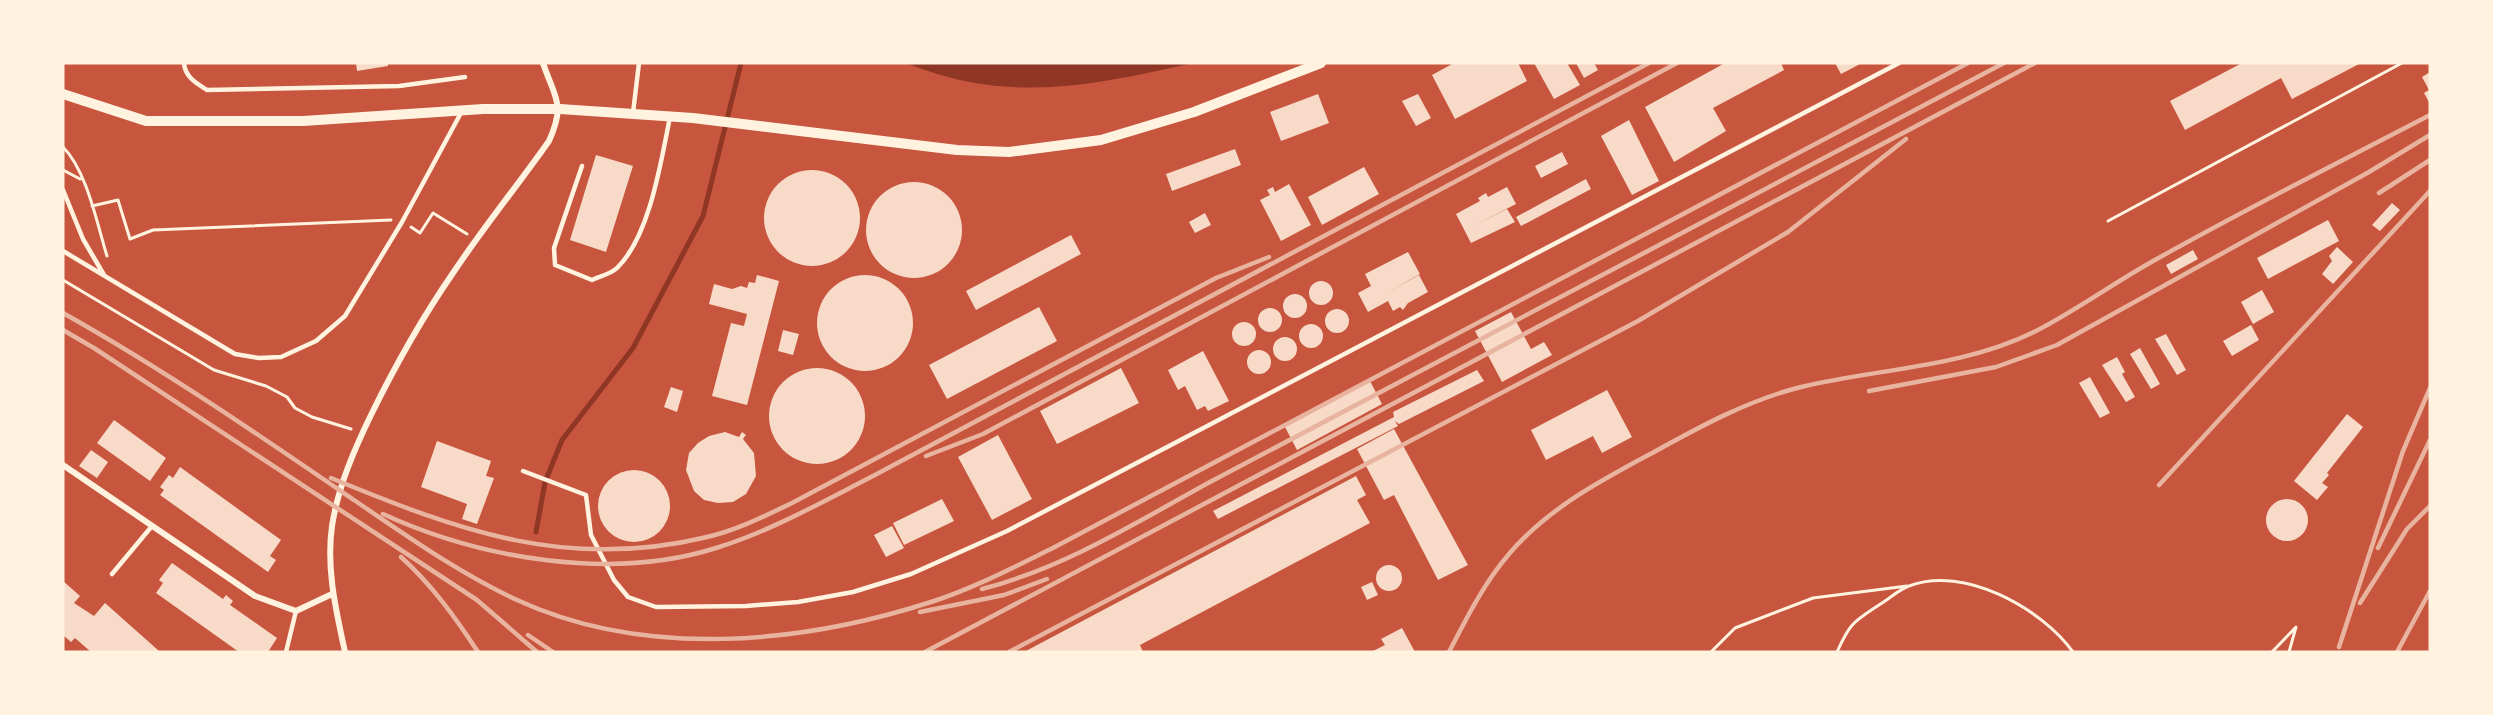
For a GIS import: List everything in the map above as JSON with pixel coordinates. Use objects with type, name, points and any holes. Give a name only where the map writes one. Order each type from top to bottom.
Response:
[{"type":"street","points":[[345,652],[332,594],[332,527],[350,460],[394,369],[453,273],[549,141],[560,109],[543,63]]},
{"type":"street","points":[[63,94],[146,121],[303,121],[462,111],[560,109],[693,118],[957,150],[1009,152],[1057,148],[1101,140],[1194,112],[1321,63]]},
{"type":"street","points":[[65,466],[255,596],[296,611],[332,594]]},
{"type":"lane","points":[[184,63],[193,82],[207,90],[399,86],[465,76]]},
{"type":"lane","points":[[633,113],[639,63]]},
{"type":"lane","points":[[523,471],[586,495],[591,535],[614,580],[628,597],[656,607],[702,609],[798,602],[863,589],[911,574],[1007,531],[1899,63]]},
{"type":"lane","points":[[63,251],[235,354],[259,358],[281,357],[316,341],[345,316],[402,222],[462,111]]},
{"type":"lane","points":[[582,166],[554,248],[555,265],[592,280],[616,270],[632,248],[656,187],[670,116]]},
{"type":"lane","points":[[63,190],[82,239],[105,277]]},
{"type":"lane","points":[[112,574],[152,526]]},
{"type":"lane","points":[[286,652],[296,611]]},
{"type":"path","points":[[2108,221],[2402,63]]},
{"type":"path","points":[[63,147],[70,155],[82,180],[109,261]]},
{"type":"path","points":[[63,170],[82,180]]},
{"type":"path","points":[[92,206],[118,200],[130,239],[153,230],[384,219],[402,222],[420,233],[433,213],[478,240]]},
{"type":"path","points":[[63,279],[214,370],[266,386],[287,397],[295,408],[312,417],[339,424]]},
{"type":"path","points":[[1711,652],[1735,627],[1813,598],[1946,580],[1992,589],[2059,633],[2073,652]]},
{"type":"path","points":[[1837,652],[1850,625],[1909,586]]},
{"type":"path","points":[[2272,652],[2296,627],[2289,652]]},
{"type":"shaded area","points":[[906,63],[1193,63],[1084,84],[1014,87],[979,84],[943,76]]},
{"type":"building","points":[[356,63],[388,63],[388,66],[357,71]]},
{"type":"building","points":[[1454,63],[1518,63],[1527,81],[1455,119],[1432,75]]},
{"type":"building","points":[[1534,63],[1567,63],[1580,85],[1554,99]]},
{"type":"building","points":[[1576,63],[1594,63],[1598,70],[1584,78]]},
{"type":"building","points":[[1725,63],[1781,63],[1784,70],[1713,108],[1726,131],[1674,162],[1645,107]]},
{"type":"building","points":[[1835,63],[1862,63],[1841,74]]},
{"type":"building","points":[[2242,63],[2361,63],[2292,99],[2281,78],[2185,130],[2170,101]]},
{"type":"building","points":[[2430,72],[2430,104],[2424,93],[2429,90],[2422,77]]},
{"type":"building","points":[[1318,94],[1329,123],[1281,141],[1270,112]]},
{"type":"building","points":[[1418,94],[1431,118],[1416,126],[1402,101]]},
{"type":"building","points":[[1629,120],[1659,181],[1632,195],[1601,136]]},
{"type":"building","points":[[1235,149],[1241,165],[1172,191],[1166,174]]},
{"type":"building","points":[[1562,152],[1568,164],[1541,178],[1535,166]]},
{"type":"building","points":[[596,155],[633,166],[606,252],[570,240]]},
{"type":"building","points":[[1364,167],[1379,194],[1322,225],[1308,197]]},
{"type":"building","points":[[812,170],[830,174],[846,184],[856,200],[860,218],[856,236],[846,252],[830,262],[812,266],[794,262],[778,252],[768,236],[764,218],[768,200],[778,184],[794,174]]},
{"type":"building","points":[[1586,179],[1591,189],[1521,226],[1516,217]]},
{"type":"building","points":[[914,182],[932,186],[948,196],[958,212],[962,230],[958,248],[948,264],[932,274],[914,278],[896,274],[880,264],[870,248],[866,230],[870,212],[880,196],[896,186]]},
{"type":"building","points":[[1289,184],[1311,225],[1281,241],[1260,200],[1270,195],[1267,190],[1273,187],[1275,192]]},
{"type":"building","points":[[1507,187],[1516,204],[1473,226],[1507,209],[1515,222],[1471,243],[1456,214],[1480,201],[1478,198],[1486,193],[1488,197]]},
{"type":"building","points":[[2392,203],[2400,210],[2380,231],[2372,225]]},
{"type":"building","points":[[1205,213],[1211,225],[1195,233],[1189,222]]},
{"type":"building","points":[[2328,220],[2339,241],[2268,279],[2257,258]]},
{"type":"building","points":[[1071,235],[1081,254],[976,310],[966,291]]},
{"type":"building","points":[[2337,247],[2353,262],[2333,284],[2322,274],[2332,261],[2329,256]]},
{"type":"building","points":[[2193,250],[2198,259],[2171,274],[2166,265]]},
{"type":"building","points":[[1408,252],[1420,274],[1385,294],[1419,275],[1428,292],[1408,303],[1403,310],[1400,307],[1393,311],[1388,301],[1368,312],[1358,293],[1371,286],[1365,274]]},
{"type":"building","points":[[757,275],[779,281],[747,405],[712,396],[731,323],[744,326],[747,314],[709,304],[714,284],[732,289],[741,286],[747,288],[749,282],[755,283]]},
{"type":"building","points":[[865,275],[883,279],[899,289],[909,305],[913,323],[909,341],[899,357],[883,367],[865,371],[847,367],[831,357],[821,341],[817,323],[821,305],[831,289],[847,279]]},
{"type":"building","points":[[1321,281],[1329,285],[1333,293],[1329,301],[1321,305],[1313,301],[1309,293],[1313,285]]},
{"type":"building","points":[[2262,290],[2274,312],[2253,324],[2241,302]]},
{"type":"building","points":[[1295,294],[1303,298],[1307,306],[1303,314],[1295,318],[1287,314],[1283,306],[1287,298]]},
{"type":"building","points":[[1039,307],[1057,341],[947,399],[929,365]]},
{"type":"building","points":[[1270,308],[1275,309],[1281,315],[1281,325],[1275,331],[1270,332],[1265,331],[1259,325],[1258,320],[1259,315],[1265,309]]},
{"type":"building","points":[[1337,309],[1342,310],[1348,316],[1348,326],[1342,332],[1337,333],[1332,332],[1326,326],[1325,321],[1326,316],[1332,310]]},
{"type":"building","points":[[1511,312],[1531,349],[1544,342],[1552,355],[1502,382],[1475,331]]},
{"type":"building","points":[[1244,322],[1249,323],[1255,329],[1255,339],[1249,345],[1244,346],[1239,345],[1233,339],[1232,334],[1233,329],[1239,323]]},
{"type":"building","points":[[1311,324],[1319,328],[1323,336],[1319,344],[1311,348],[1303,344],[1299,336],[1303,328]]},
{"type":"building","points":[[2251,325],[2259,340],[2232,356],[2223,341]]},
{"type":"building","points":[[783,330],[799,334],[793,355],[778,351]]},
{"type":"building","points":[[2166,334],[2186,370],[2177,375],[2155,339]]},
{"type":"building","points":[[1285,337],[1293,341],[1297,349],[1293,357],[1285,361],[1277,357],[1273,349],[1277,341]]},
{"type":"building","points":[[2140,348],[2160,384],[2151,389],[2130,354]]},
{"type":"building","points":[[1259,350],[1264,351],[1270,357],[1270,367],[1264,373],[1259,374],[1254,373],[1248,367],[1247,362],[1248,357],[1254,351]]},
{"type":"building","points":[[1203,351],[1229,401],[1208,411],[1205,406],[1197,410],[1185,386],[1178,390],[1168,370]]},
{"type":"building","points":[[2117,357],[2125,372],[2122,374],[2135,397],[2126,402],[2102,365]]},
{"type":"building","points":[[817,368],[835,372],[851,382],[861,398],[865,416],[861,434],[851,450],[835,460],[817,464],[799,460],[783,450],[773,434],[769,416],[773,398],[783,382],[799,372]]},
{"type":"building","points":[[1121,368],[1139,403],[1057,444],[1040,411]]},
{"type":"building","points":[[1477,370],[1484,381],[1399,424],[1395,421],[1398,426],[1218,519],[1213,511],[1394,417],[1393,412]]},
{"type":"building","points":[[2090,377],[2110,413],[2100,418],[2079,383]]},
{"type":"building","points":[[1370,381],[1382,404],[1297,450],[1285,427]]},
{"type":"building","points":[[671,387],[683,391],[677,412],[664,407]]},
{"type":"building","points":[[1607,390],[1632,437],[1602,453],[1593,436],[1546,460],[1531,430]]},
{"type":"building","points":[[2347,414],[2363,427],[2327,473],[2329,475],[2322,483],[2328,487],[2317,500],[2294,481]]},
{"type":"building","points":[[114,420],[166,458],[150,481],[97,443]]},
{"type":"building","points":[[1394,429],[1468,565],[1438,580],[1394,495],[1384,500],[1357,449]]},
{"type":"building","points":[[725,432],[739,437],[742,432],[746,435],[743,439],[754,453],[756,476],[746,494],[733,502],[718,503],[704,500],[694,491],[686,470],[689,453],[698,443],[709,436]]},
{"type":"building","points":[[998,435],[1032,499],[992,520],[958,457]]},
{"type":"building","points":[[437,441],[491,461],[486,476],[494,478],[477,524],[462,519],[467,504],[421,487]]},
{"type":"building","points":[[91,450],[108,462],[97,478],[79,466]]},
{"type":"building","points":[[180,467],[281,540],[270,556],[276,560],[268,572],[160,495],[164,490],[160,487],[169,475],[173,478]]},
{"type":"building","points":[[634,470],[648,473],[660,480],[667,492],[670,506],[667,520],[660,532],[648,539],[634,542],[620,539],[608,532],[601,520],[598,506],[601,492],[608,480],[620,473]]},
{"type":"building","points":[[1356,476],[1366,495],[1357,500],[1370,523],[1140,645],[1143,652],[1024,652]]},
{"type":"building","points":[[942,499],[954,521],[904,545],[893,523]]},
{"type":"building","points":[[2287,499],[2302,505],[2308,520],[2302,535],[2287,541],[2272,535],[2266,520],[2272,505]]},
{"type":"building","points":[[892,526],[904,548],[886,557],[874,535]]},
{"type":"building","points":[[172,563],[223,599],[226,595],[233,601],[230,605],[277,638],[268,652],[239,652],[156,593],[163,583],[159,580]]},
{"type":"building","points":[[1389,565],[1398,569],[1402,578],[1398,587],[1389,591],[1380,587],[1376,578],[1380,569]]},
{"type":"building","points":[[63,581],[80,596],[74,603],[94,616],[105,603],[159,651],[91,652],[75,638],[71,642],[63,635]]},
{"type":"building","points":[[1372,582],[1378,595],[1367,600],[1361,587]]},
{"type":"building","points":[[1402,628],[1415,652],[1371,652],[1385,645],[1381,639]]},
{"type":"waterway","points":[[536,532],[545,482],[562,440],[633,348],[703,216],[741,63]]},
{"type":"railway","points":[[383,514],[421,530],[462,543],[504,553],[591,564],[634,563],[676,558],[736,541],[796,515],[873,476],[1649,63]]},
{"type":"railway","points":[[926,456],[983,434],[1677,63]]},
{"type":"railway","points":[[63,313],[210,403],[434,553],[517,600],[566,619],[617,631],[670,638],[723,639],[777,635],[829,628],[881,616],[946,597],[1007,571],[1968,63]]},
{"type":"railway","points":[[982,589],[1042,569],[1099,543],[1210,482],[2004,63]]},
{"type":"railway","points":[[925,652],[2035,63]]},
{"type":"railway","points":[[1449,652],[1491,577],[1524,538],[1577,496],[1634,463],[1726,415],[1782,392],[1950,360],[1979,353],[2036,331],[2189,241],[2430,115]]},
{"type":"railway","points":[[1869,391],[1996,367],[2057,345],[2369,172],[2430,135]]},
{"type":"railway","points":[[1009,652],[1638,321],[1788,232],[1906,139]]},
{"type":"railway","points":[[2379,193],[2430,160]]},
{"type":"railway","points":[[2159,485],[2430,191]]},
{"type":"railway","points":[[331,478],[424,514],[515,540],[561,547],[607,550],[656,546],[707,537],[740,527],[792,503],[1216,278],[1269,257]]},
{"type":"railway","points":[[63,330],[94,348],[477,600],[537,652]]},
{"type":"railway","points":[[2339,647],[2403,451],[2430,388]]},
{"type":"railway","points":[[2378,548],[2430,440]]},
{"type":"railway","points":[[2360,603],[2407,529],[2430,506]]},
{"type":"railway","points":[[401,557],[442,602],[478,652]]},
{"type":"railway","points":[[920,612],[1004,595],[1047,579]]},
{"type":"railway","points":[[2397,652],[2430,591]]},
{"type":"railway","points":[[528,635],[553,652]]}]
